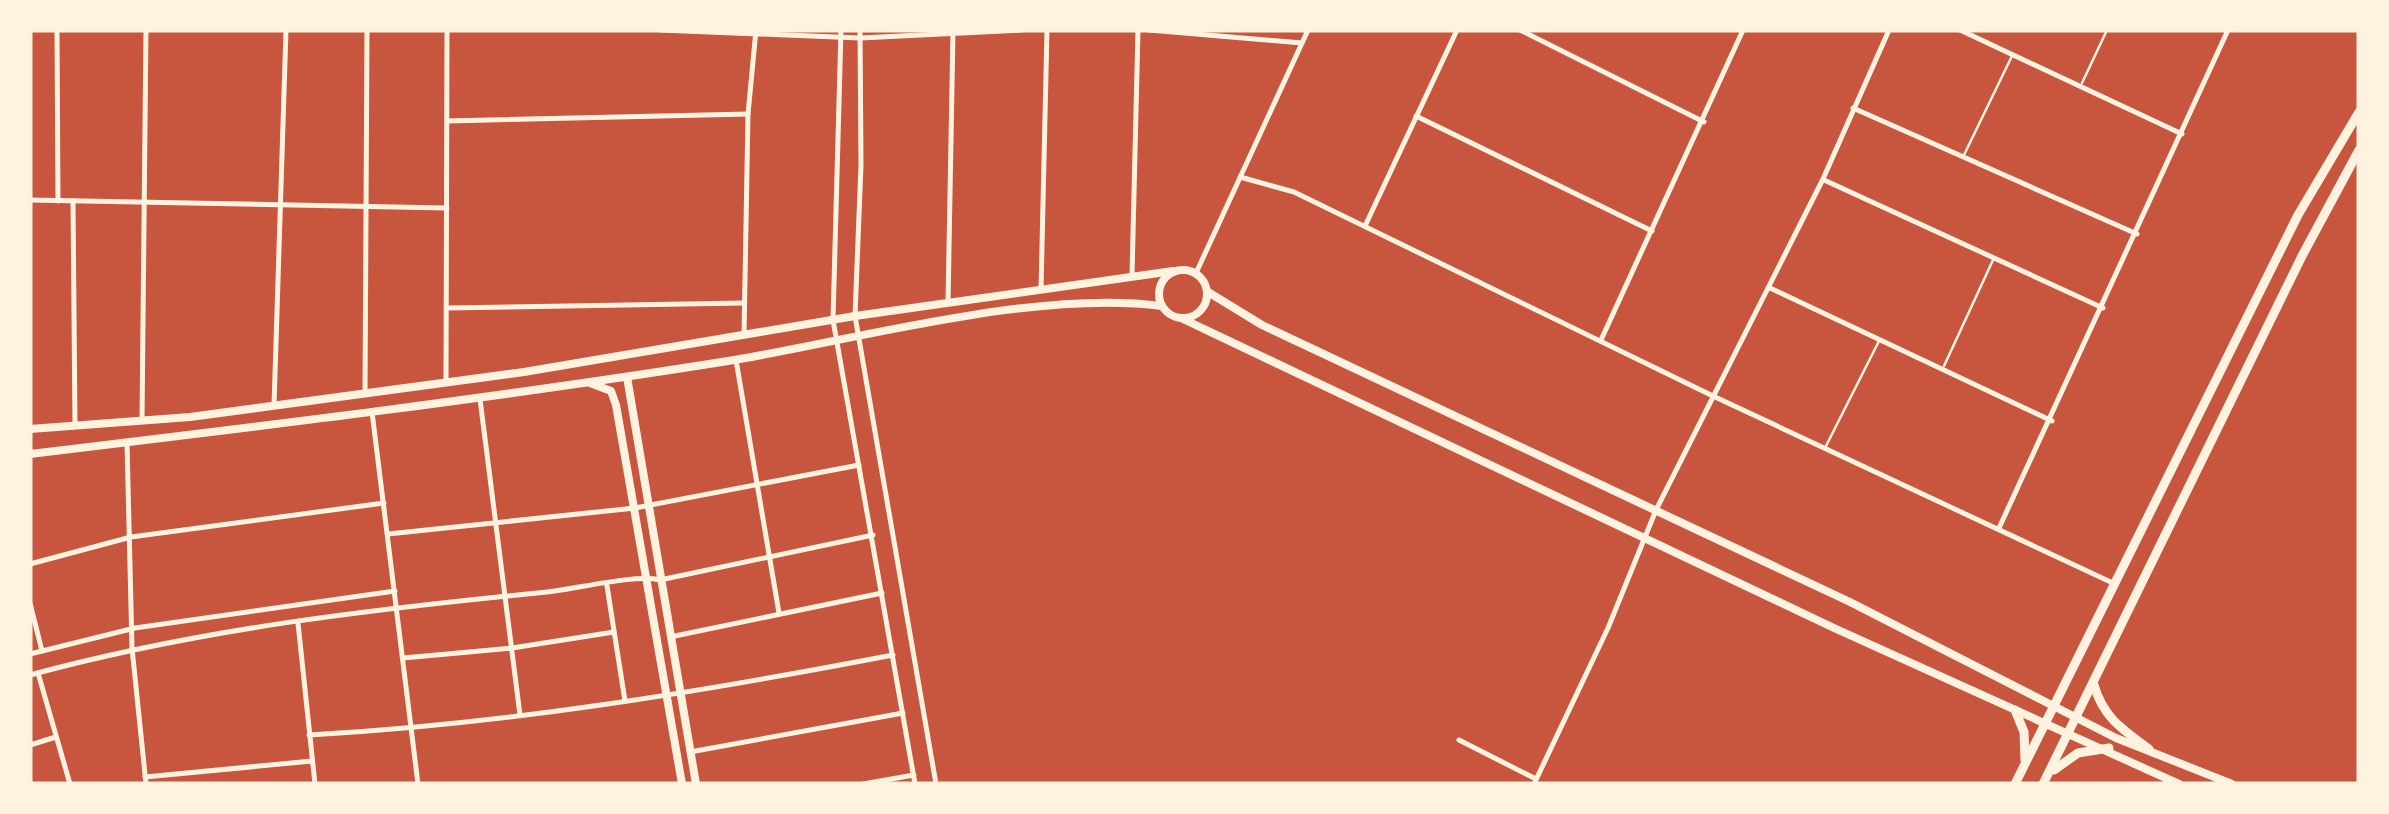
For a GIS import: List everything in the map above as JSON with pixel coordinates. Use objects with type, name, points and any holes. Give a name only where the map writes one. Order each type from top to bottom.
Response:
[{"type":"main road","points":[[2016,784],[2298,215],[2359,112]]},
{"type":"main road","points":[[2044,782],[2302,256],[2359,150]]},
{"type":"main road","points":[[1162,306],[1159,289],[1173,271]]},
{"type":"main road","points":[[30,429],[365,394],[1132,275],[1196,273],[1208,292],[1262,325],[1850,602],[2076,719],[2232,784]]},
{"type":"main road","points":[[1183,318],[1198,313],[1208,292]]},
{"type":"main road","points":[[30,454],[480,399],[1102,301],[1162,306],[1644,538],[2015,710],[2109,748],[2180,784]]},
{"type":"main road","points":[[627,377],[668,637],[696,784]]},
{"type":"main road","points":[[590,382],[611,391],[616,405],[682,784]]},
{"type":"main road","points":[[2094,683],[2100,707],[2112,722],[2148,748]]},
{"type":"main road","points":[[2015,710],[2024,732],[2026,764]]},
{"type":"main road","points":[[2044,782],[2078,753],[2109,748]]},
{"type":"street","points":[[57,30],[58,200]]},
{"type":"street","points":[[142,420],[146,30]]},
{"type":"street","points":[[274,406],[286,30]]},
{"type":"street","points":[[365,394],[367,30]]},
{"type":"street","points":[[446,383],[447,30]]},
{"type":"street","points":[[660,30],[860,34],[1022,30]]},
{"type":"street","points":[[1040,290],[1047,30]]},
{"type":"street","points":[[1132,275],[1138,30]]},
{"type":"street","points":[[1150,30],[1302,43]]},
{"type":"street","points":[[1196,273],[1308,30]]},
{"type":"street","points":[[1364,226],[1457,30]]},
{"type":"street","points":[[1520,30],[1704,122]]},
{"type":"street","points":[[1601,340],[1743,30]]},
{"type":"street","points":[[1459,740],[1535,782],[1608,628],[1656,510],[1823,180],[1889,30]]},
{"type":"street","points":[[1960,30],[2182,134]]},
{"type":"street","points":[[1999,528],[2052,421],[2228,30]]},
{"type":"street","points":[[744,335],[748,114],[756,31]]},
{"type":"street","points":[[948,303],[953,31]]},
{"type":"street","points":[[841,33],[833,320],[915,784]]},
{"type":"street","points":[[860,34],[856,316],[936,784]]},
{"type":"street","points":[[1852,108],[2137,234]]},
{"type":"street","points":[[447,121],[748,114]]},
{"type":"street","points":[[1416,116],[1653,231]]},
{"type":"street","points":[[1240,177],[1294,192],[1713,396],[2115,584]]},
{"type":"street","points":[[1823,180],[2103,308]]},
{"type":"street","points":[[30,200],[447,208]]},
{"type":"street","points":[[73,201],[75,424]]},
{"type":"street","points":[[1769,287],[2052,421]]},
{"type":"street","points":[[446,308],[744,303]]},
{"type":"street","points":[[736,360],[778,613]]},
{"type":"street","points":[[480,399],[520,715]]},
{"type":"street","points":[[372,412],[418,784]]},
{"type":"street","points":[[127,442],[132,648],[145,781],[312,761]]},
{"type":"street","points":[[388,534],[499,526],[634,508],[648,502],[859,464]]},
{"type":"street","points":[[30,564],[131,537],[384,502]]},
{"type":"street","points":[[30,676],[132,648],[397,607],[607,586],[646,577],[660,580],[873,534]]},
{"type":"street","points":[[607,586],[626,701]]},
{"type":"street","points":[[30,654],[134,628],[395,591]]},
{"type":"street","points":[[668,637],[882,594]]},
{"type":"street","points":[[30,603],[42,651]]},
{"type":"street","points":[[298,622],[314,784]]},
{"type":"street","points":[[403,658],[512,648],[614,632]]},
{"type":"street","points":[[310,735],[412,729],[680,696],[893,654]]},
{"type":"street","points":[[38,673],[70,784]]},
{"type":"street","points":[[690,752],[903,713]]},
{"type":"street","points":[[30,745],[56,737]]},
{"type":"street","points":[[863,784],[914,775]]},
{"type":"lane","points":[[2080,86],[2107,30]]},
{"type":"lane","points":[[1964,156],[2013,54]]},
{"type":"lane","points":[[1944,368],[1994,257]]},
{"type":"lane","points":[[1826,448],[1880,340]]}]
